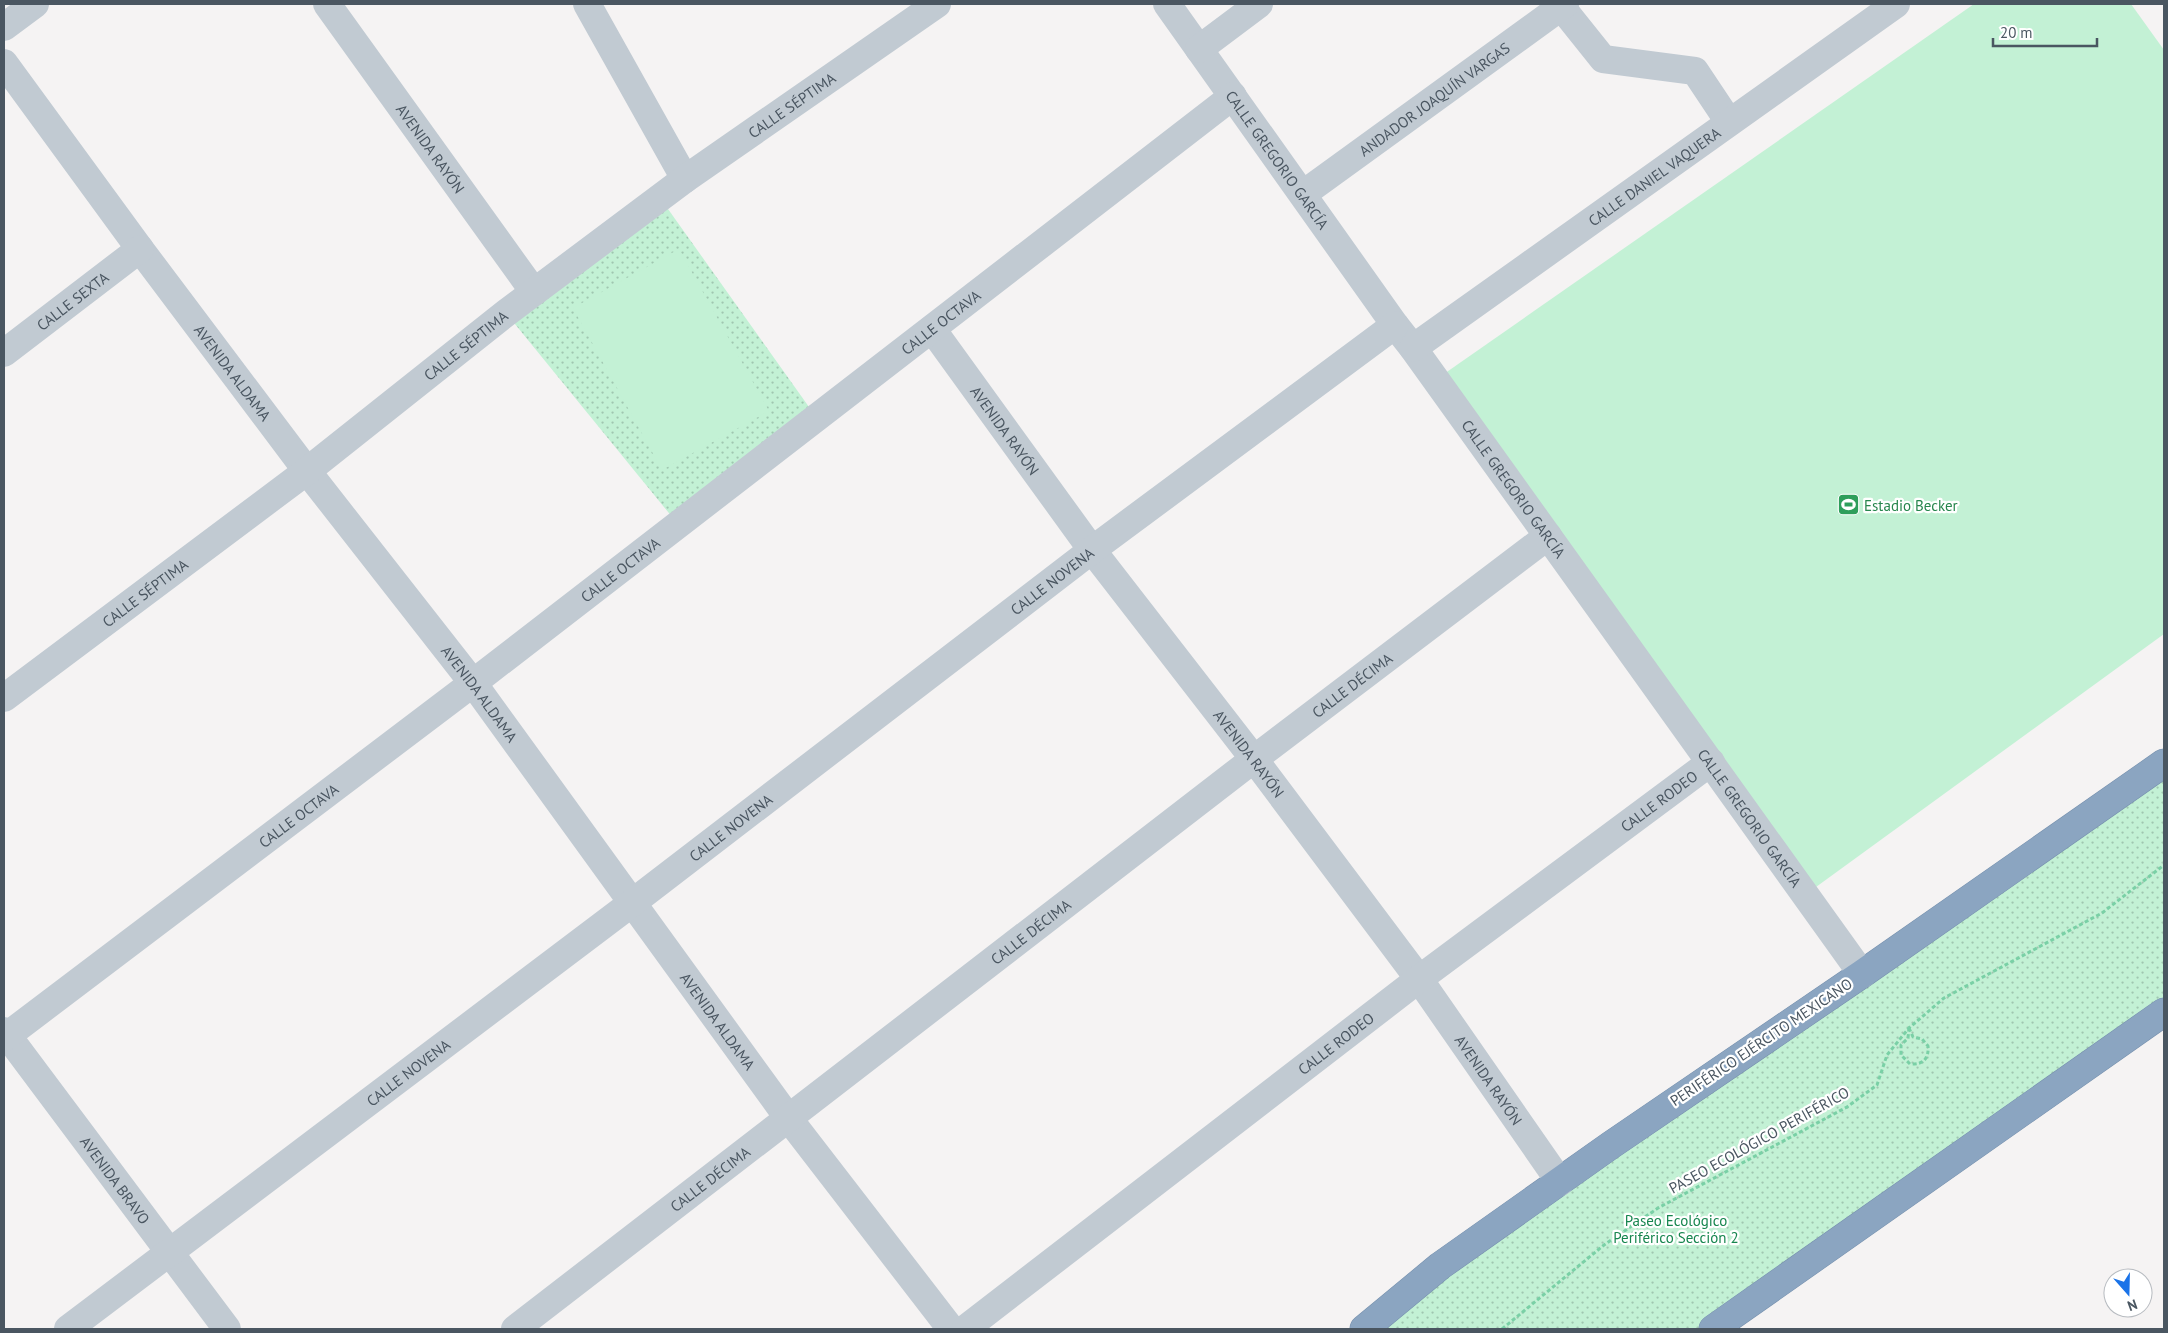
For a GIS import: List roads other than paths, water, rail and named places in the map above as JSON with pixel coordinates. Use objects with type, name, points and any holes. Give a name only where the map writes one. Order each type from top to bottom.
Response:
[{"type":"highway","name":"PERIFÉRICO EJÉRCITO MEXICANO","points":[[1364,1329],[1440,1266],[2164,763]]},
{"type":"highway","points":[[1713,1329],[2164,1012]]},
{"type":"street","points":[[4,27],[35,4]]},
{"type":"street","name":"AVENIDA RAYÓN","points":[[326,4],[534,292]]},
{"type":"street","points":[[587,4],[684,179]]},
{"type":"street","name":"CALLE SÉPTIMA","points":[[4,698],[307,470],[534,292],[684,179],[938,4]]},
{"type":"street","name":"CALLE GREGORIO GARCÍA","points":[[1167,4],[1304,194],[1395,325],[1862,974]]},
{"type":"street","points":[[1199,49],[1259,4]]},
{"type":"street","name":"CALLE DANIEL VAQUERA","points":[[1413,348],[1896,4]]},
{"type":"street","points":[[1562,5],[1603,59],[1695,71],[1729,122]]},
{"type":"street","name":"ANDADOR JOAQUÍN VARGAS","points":[[1304,194],[1562,5]]},
{"type":"street","name":"AVENIDA ALDAMA","points":[[4,63],[140,249],[307,470],[473,682],[789,1119],[951,1329]]},
{"type":"street","name":"CALLE OCTAVA","points":[[5,1035],[473,682],[1233,96]]},
{"type":"street","name":"CALLE SEXTA","points":[[4,352],[140,249]]},
{"type":"street","name":"CALLE NOVENA","points":[[68,1329],[632,903],[1092,550],[1395,325]]},
{"type":"street","name":"AVENIDA RAYÓN","points":[[932,329],[1092,550],[1254,759],[1419,979],[1560,1182]]},
{"type":"street","name":"CALLE DÉCIMA","points":[[515,1329],[1254,759],[1548,536]]},
{"type":"street","name":"CALLE RODEO","points":[[964,1329],[1419,979],[1711,762]]},
{"type":"street","name":"AVENIDA BRAVO","points":[[5,1035],[227,1329]]},
{"type":"place","name":"Estadio Becker","points":[[1848,505]]},
{"type":"park label","name":"Paseo Ecológico Periférico Sección 2","points":[[1676,1228]]}]
